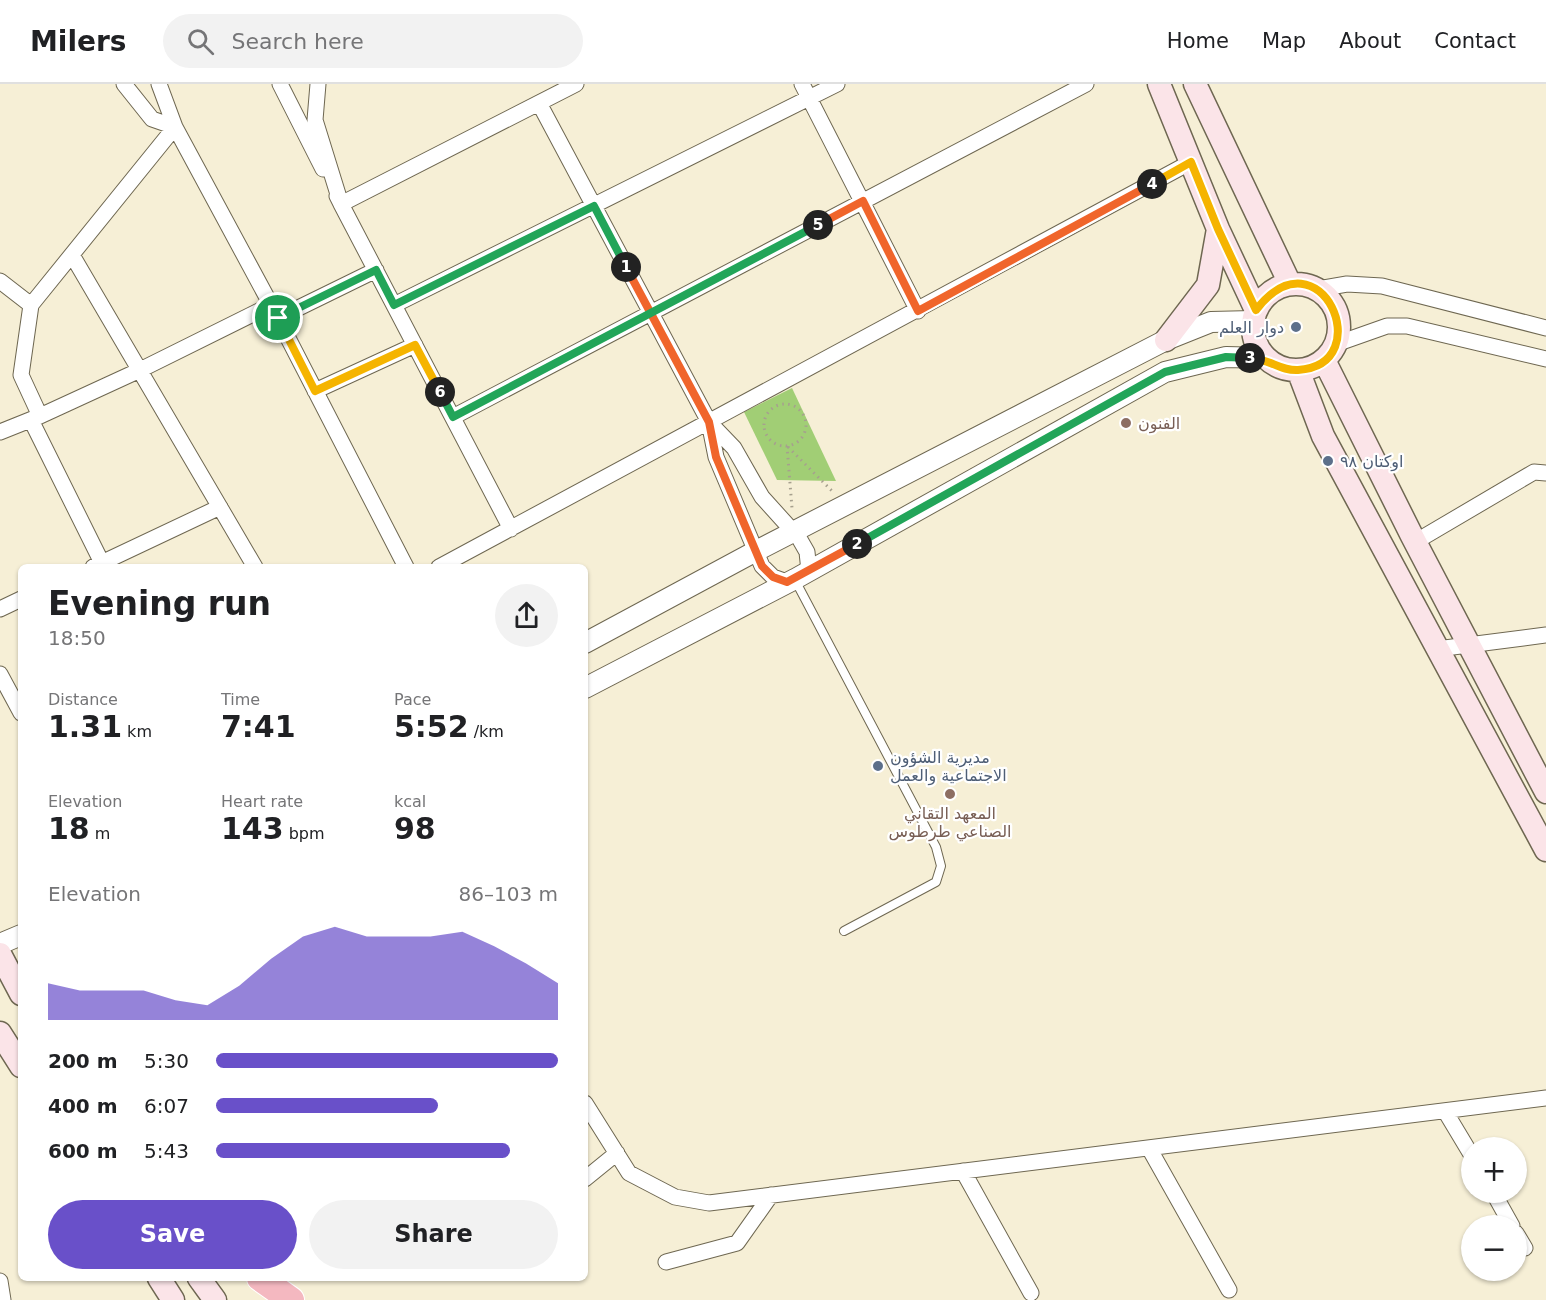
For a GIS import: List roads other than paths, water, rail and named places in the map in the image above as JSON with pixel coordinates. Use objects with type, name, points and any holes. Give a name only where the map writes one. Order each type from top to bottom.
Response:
[{"type":"highway","points":[[264,1281],[291,1300]]},
{"type":"main road","points":[[1159,84],[1255,316],[1254,336],[1266,358],[1276,365],[1298,370],[1330,352]]},
{"type":"main road","points":[[1195,84],[1290,284]]},
{"type":"main road","points":[[1166,340],[1208,285],[1218,229]]},
{"type":"main road","points":[[1255,316],[1269,293],[1290,284],[1304,284],[1318,289],[1327,298],[1338,320],[1330,352],[1414,542],[1546,792]]},
{"type":"main road","points":[[1298,370],[1323,436],[1546,850]]},
{"type":"main road","points":[[0,954],[18,988]]},
{"type":"main road","points":[[0,1033],[18,1061]]},
{"type":"main road","points":[[161,1281],[173,1300]]},
{"type":"main road","points":[[201,1281],[215,1300]]},
{"type":"street","points":[[124,84],[152,119],[176,127]]},
{"type":"street","points":[[159,84],[176,127],[404,564]]},
{"type":"street","points":[[280,84],[512,529]]},
{"type":"street","points":[[318,84],[315,120],[341,204]]},
{"type":"street","points":[[341,204],[576,84]]},
{"type":"street","points":[[802,84],[918,311]]},
{"type":"street","points":[[394,305],[837,84]]},
{"type":"street","points":[[453,417],[1086,84]]},
{"type":"street","points":[[540,103],[709,422],[734,448],[762,497],[794,531],[807,552],[797,577]]},
{"type":"street","points":[[98,564],[35,418],[21,375],[31,304],[176,127]]},
{"type":"street","points":[[445,564],[1191,162]]},
{"type":"street","points":[[72,255],[253,564]]},
{"type":"street","points":[[0,432],[274,311],[376,270]]},
{"type":"street","points":[[0,281],[31,304]]},
{"type":"street","points":[[1318,289],[1347,284],[1382,286],[1546,328]]},
{"type":"street","points":[[588,641],[756,550],[1166,340],[1211,322],[1255,316]]},
{"type":"street","points":[[1330,352],[1387,326],[1407,326],[1546,359]]},
{"type":"street","points":[[315,391],[415,345]]},
{"type":"street","points":[[588,685],[797,577],[1165,372],[1226,357],[1266,358]]},
{"type":"street","points":[[709,422],[716,457],[767,573],[797,577]]},
{"type":"street","points":[[1414,542],[1534,472],[1546,473]]},
{"type":"street","points":[[103,564],[220,507]]},
{"type":"street","points":[[0,609],[18,600]]},
{"type":"street","points":[[1437,648],[1546,635]]},
{"type":"street","points":[[0,674],[18,707]]},
{"type":"street","points":[[0,944],[18,935]]},
{"type":"street","points":[[588,1109],[629,1173],[675,1197],[709,1203],[1546,1098]]},
{"type":"street","points":[[1445,1111],[1461,1138]]},
{"type":"street","points":[[1149,1148],[1228,1290]]},
{"type":"street","points":[[588,1177],[617,1153]]},
{"type":"street","points":[[963,1171],[1031,1293]]},
{"type":"street","points":[[666,1262],[737,1243],[771,1195]]},
{"type":"street","points":[[0,1281],[3,1300]]},
{"type":"lane","points":[[797,577],[936,847],[941,866],[936,882],[844,931]]},
{"type":"place","name":"دوار العلم","points":[[1296,327]]},
{"type":"place","name":"الفنون","points":[[1126,423]]},
{"type":"place","name":"اوكتان ٩٨","points":[[1328,461]]},
{"type":"place","name":"مديرية الشؤون الاجتماعية والعمل","points":[[878,766]]},
{"type":"place","name":"المعهد التقاني الصناعي طرطوس","points":[[950,794]]}]
